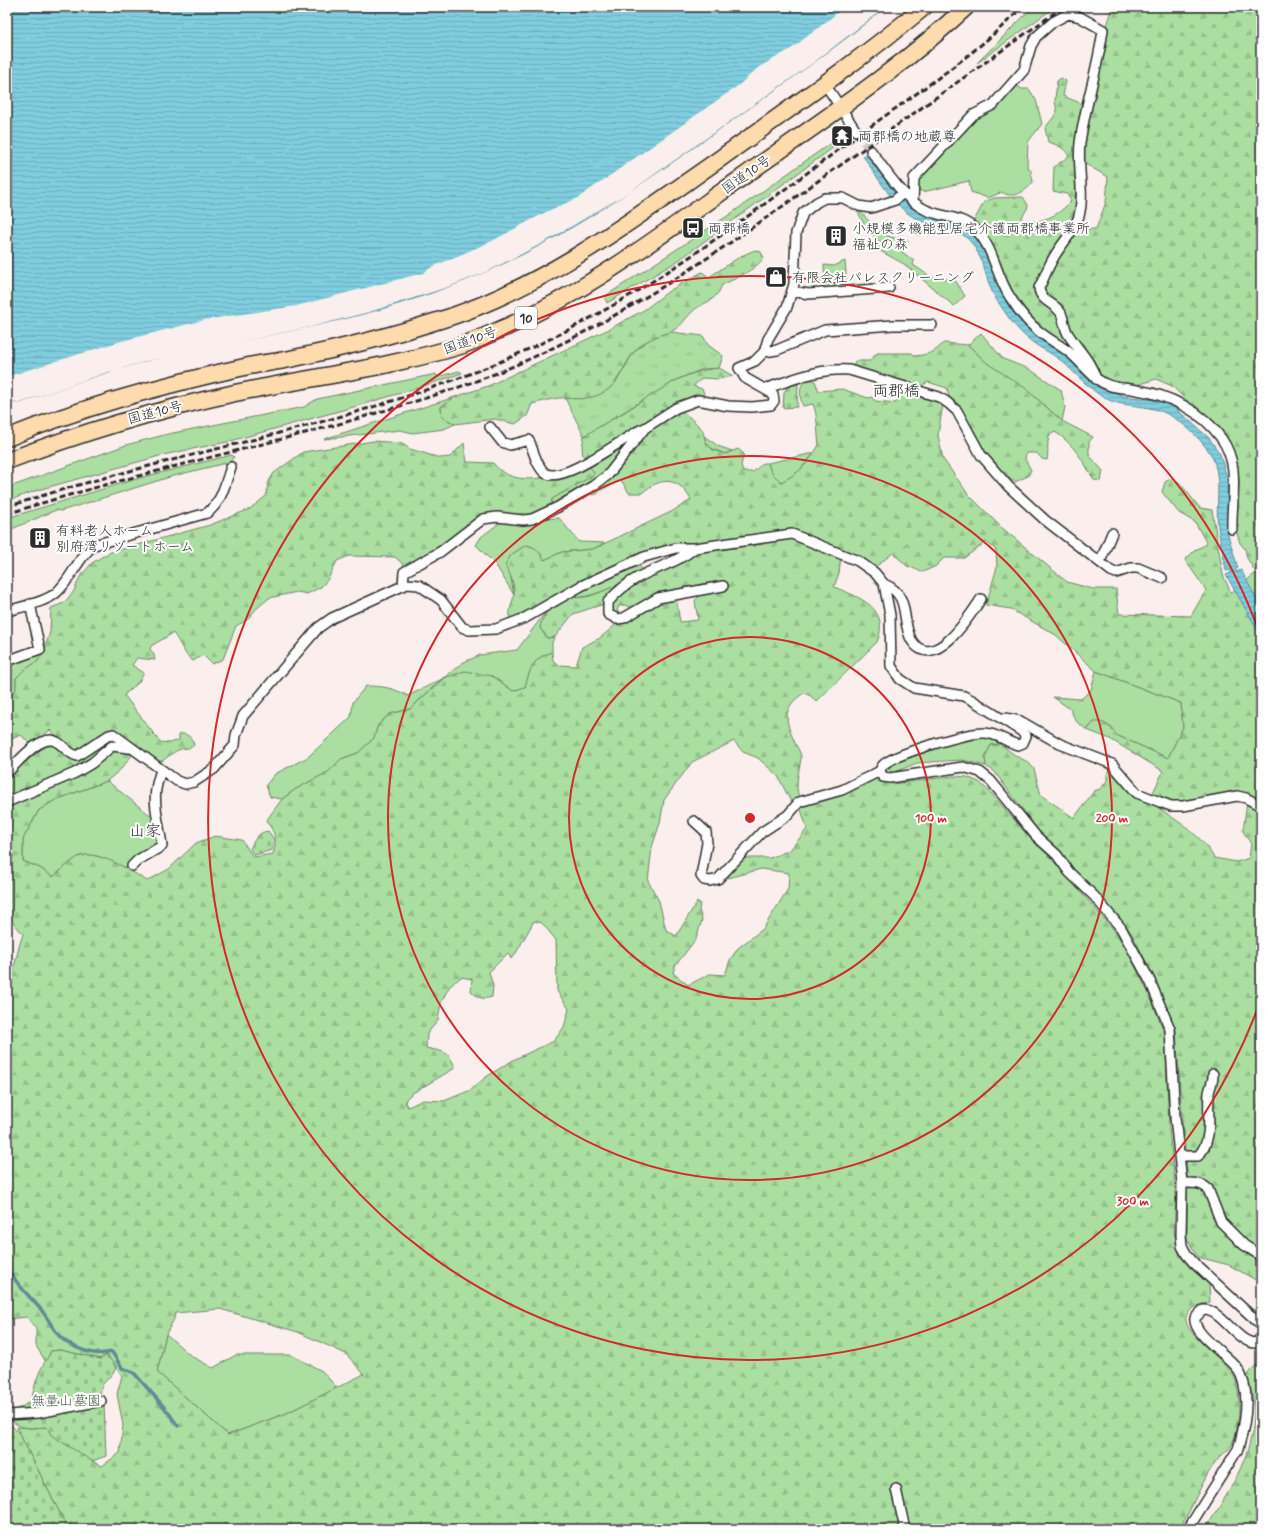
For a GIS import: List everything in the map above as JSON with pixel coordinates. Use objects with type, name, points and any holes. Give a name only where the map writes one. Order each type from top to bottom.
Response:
[{"type":"highway","name":"国道10号","points":[[7,438],[58,418],[112,400],[252,365],[325,351],[376,338],[450,317],[507,294],[582,252],[631,222],[825,84],[876,46],[924,7]]},
{"type":"highway","name":"国道10号","points":[[7,461],[70,437],[137,416],[238,392],[399,362],[466,344],[499,330],[557,302],[608,272],[892,70],[966,7]]},
{"type":"street","points":[[913,202],[914,178],[972,115],[993,105],[1024,70],[1033,41],[1040,33],[1068,14],[1080,16],[1103,30],[1100,53],[1080,142],[1079,159],[1081,196],[1079,215],[1070,234],[1053,258],[1039,288],[1042,296],[1060,312],[1068,334],[1089,361],[1096,379]]},
{"type":"street","points":[[825,84],[856,131]]},
{"type":"street","points":[[871,151],[899,196],[913,202],[924,210],[954,217],[968,223],[976,230],[988,247],[999,277],[1018,310],[1041,333],[1069,352],[1096,379],[1108,386],[1149,392],[1177,401],[1216,431],[1226,446],[1233,464],[1232,529]]},
{"type":"street","points":[[490,427],[502,442],[510,445],[517,445],[529,440],[540,467],[544,473],[550,475],[574,469],[596,459],[631,434],[645,428],[676,408],[698,400],[728,406],[758,407],[771,405],[774,401],[773,394],[745,378],[739,368],[755,361],[764,352],[768,339],[793,290],[796,233],[803,213],[817,202],[834,197],[843,198],[864,208],[879,206],[899,196]]},
{"type":"street","points":[[793,290],[808,294],[889,288]]},
{"type":"street","points":[[764,352],[777,350],[825,330],[892,325],[932,325]]},
{"type":"street","points":[[764,389],[819,371],[834,369],[848,370],[939,397],[956,411],[982,455],[1008,486],[1045,520],[1116,573],[1131,568],[1138,568],[1162,578]]},
{"type":"street","points":[[403,586],[404,572],[440,552],[484,519],[497,517],[523,520],[532,519],[558,507],[594,486],[608,475],[645,428]]},
{"type":"street","points":[[7,610],[30,604],[57,592],[87,551],[94,545],[207,513],[219,500],[230,467]]},
{"type":"street","points":[[1100,562],[1112,533]]},
{"type":"street","points":[[7,773],[40,742],[49,739],[56,741],[77,756],[109,735],[116,736],[130,748],[177,781],[185,784],[194,782],[210,772],[235,746],[236,734],[243,716],[318,628],[332,618],[403,586],[413,584],[434,594],[452,612],[462,627],[469,630],[496,629],[525,618],[581,586],[644,557],[676,548],[695,548],[792,534],[858,560],[875,573],[884,584],[890,615],[891,666],[900,679],[914,688],[964,696],[999,717],[1026,736],[1023,743],[1018,745],[990,733],[982,732],[960,737],[908,753],[887,762],[882,766],[880,771],[842,790],[799,802],[788,815],[762,832],[718,879],[713,881],[704,880],[701,876],[708,843],[706,832],[694,821]]},
{"type":"street","points":[[695,548],[684,557],[637,578],[627,585],[608,602],[608,614],[617,619],[624,618],[658,598],[722,586]]},
{"type":"street","points":[[884,584],[894,588],[904,605],[912,640],[925,650],[935,649],[946,644],[964,623],[981,599]]},
{"type":"street","points":[[7,661],[40,649],[30,604]]},
{"type":"street","points":[[999,717],[1020,721],[1060,744],[1112,764],[1137,793],[1171,806],[1183,806],[1236,796],[1246,798],[1261,806]]},
{"type":"street","points":[[7,802],[75,773],[92,763],[112,746],[130,748]]},
{"type":"street","points":[[880,771],[883,777],[890,778],[962,766],[980,772],[990,781],[1036,836],[1057,855],[1069,872],[1094,896],[1121,928],[1150,981],[1170,1029],[1182,1183],[1182,1246],[1187,1255],[1261,1325]]},
{"type":"street","points":[[132,866],[143,856],[162,846],[155,803],[156,789],[161,770]]},
{"type":"street","points":[[1179,1156],[1198,1156],[1205,1147],[1209,1125],[1209,1091],[1214,1079],[1213,1074]]},
{"type":"street","points":[[1182,1183],[1196,1183],[1204,1185],[1208,1189],[1221,1222],[1244,1245],[1261,1256]]},
{"type":"street","points":[[1188,1529],[1238,1449],[1243,1435],[1246,1407],[1242,1378],[1237,1368],[1197,1329],[1195,1318],[1203,1310],[1211,1311],[1246,1341],[1256,1343],[1261,1338]]},
{"type":"street","points":[[7,1415],[38,1413],[102,1402]]},
{"type":"street","points":[[896,1489],[905,1529]]},
{"type":"green space","points":[[1033,7],[1055,7],[977,63]]},
{"type":"green space","points":[[1113,7],[1261,7],[1261,802],[1255,798],[1170,803],[1151,797],[1163,771],[1110,739],[1087,730],[1094,722],[1104,723],[1116,735],[1168,758],[1183,727],[1181,703],[1096,671],[1056,635],[1010,609],[986,605],[997,567],[996,550],[986,542],[964,558],[944,558],[936,566],[923,572],[907,566],[893,553],[874,568],[856,555],[843,549],[786,530],[754,536],[672,545],[647,551],[510,620],[510,609],[514,595],[514,587],[505,565],[511,555],[526,545],[537,550],[544,560],[562,552],[593,549],[671,512],[691,500],[681,487],[675,483],[669,482],[656,484],[649,487],[642,493],[629,493],[621,480],[601,490],[597,494],[592,495],[591,492],[611,477],[648,430],[679,410],[685,413],[702,429],[706,443],[713,450],[725,454],[738,449],[744,454],[741,465],[743,472],[753,472],[763,463],[768,463],[771,472],[781,482],[788,479],[798,471],[807,462],[819,445],[817,419],[813,404],[803,406],[801,402],[801,387],[803,383],[810,380],[815,381],[819,391],[842,389],[868,398],[872,397],[875,401],[896,403],[902,391],[943,404],[938,435],[943,459],[968,494],[1001,527],[1067,582],[1093,589],[1116,589],[1119,614],[1191,616],[1206,590],[1185,560],[1195,550],[1207,544],[1195,522],[1179,513],[1162,492],[1165,482],[1172,478],[1179,482],[1200,508],[1212,510],[1223,575],[1231,593],[1256,573],[1247,558],[1245,549],[1240,543],[1236,530],[1239,480],[1235,458],[1227,440],[1172,386],[1156,379],[1130,387],[1114,385],[1100,377],[1042,292],[1055,259],[1076,229],[1096,229],[1106,202],[1108,177],[1082,162],[1083,145],[1106,29]]},
{"type":"green space","points":[[1061,78],[1066,81],[1063,96],[1085,105],[1076,219],[1038,283],[1057,312],[1067,337],[1062,342],[1045,332],[1030,318],[1010,290],[987,236],[974,221],[984,202],[994,198],[1023,197],[1028,205],[1020,220],[1027,221],[1048,218],[1060,211],[1071,201],[1067,194],[1053,191],[1054,167],[1069,156],[1060,147],[1048,142],[1045,128],[1057,113],[1055,101],[1057,81]]},
{"type":"green space","points":[[1014,84],[1022,89],[1029,89],[1036,100],[1042,124],[1028,142],[1027,166],[1031,171],[1033,182],[1023,191],[1015,195],[1002,192],[988,198],[971,192],[969,181],[923,192],[919,190],[917,182],[919,177],[938,160],[974,118],[994,110]]},
{"type":"green space","points":[[838,138],[841,142],[676,262],[607,303],[604,297],[729,215]]},
{"type":"green space","points":[[857,210],[883,234],[908,240],[902,252],[914,261],[913,265],[931,277],[955,280],[965,296],[954,306],[904,264],[873,247],[881,243],[867,230]]},
{"type":"green space","points":[[755,250],[761,252],[764,258],[755,267],[722,285],[716,296],[695,309],[681,325],[668,333],[641,345],[629,358],[611,387],[604,393],[591,398],[559,398],[532,404],[527,416],[515,424],[495,419],[455,424],[442,417],[441,407],[455,397],[488,386],[609,329],[644,310],[669,291],[702,272],[709,277],[741,256]]},
{"type":"green space","points":[[845,261],[847,287],[825,288],[824,265],[834,266]]},
{"type":"green space","points":[[671,332],[703,336],[708,345],[723,356],[719,368],[703,369],[678,379],[584,436],[565,398],[589,398],[604,392],[616,381],[631,356],[640,346],[652,338]]},
{"type":"green space","points":[[981,333],[1003,359],[1029,369],[1061,390],[1065,407],[1062,421],[1041,402],[987,363],[968,345]]},
{"type":"green space","points":[[944,343],[968,345],[987,363],[1025,388],[1062,421],[1093,437],[1089,442],[1089,455],[1103,471],[1101,481],[1094,480],[1073,447],[1055,432],[1050,435],[1049,438],[1047,460],[1042,459],[1037,453],[1026,453],[1025,459],[1031,470],[1028,476],[1015,482],[1005,475],[990,458],[967,418],[950,398],[947,388],[928,382],[920,387],[853,367],[855,361],[870,361],[877,353],[912,353],[915,356],[918,356],[932,352]]},
{"type":"green space","points":[[719,368],[733,376],[719,379],[703,378],[693,386],[702,389],[704,393],[701,397],[679,404],[588,459],[583,456],[582,448],[584,436],[592,430],[679,379],[705,370]]},
{"type":"green space","points":[[459,371],[462,373],[357,406],[227,442],[163,455],[38,490],[7,501],[7,488],[126,445],[168,434],[304,407],[317,399],[436,374],[437,377]]},
{"type":"green space","points":[[798,384],[797,407],[783,408],[784,393],[787,387]]},
{"type":"green space","points":[[455,397],[441,407],[442,417],[455,424],[444,429],[413,433],[400,430],[324,439]]},
{"type":"green space","points":[[636,434],[613,465],[589,485],[551,507],[552,499],[592,476],[589,466]]},
{"type":"green space","points":[[704,436],[718,446],[732,451],[725,454],[714,450],[709,446]]},
{"type":"green space","points":[[374,441],[401,443],[410,449],[440,458],[450,457],[464,443],[467,462],[493,463],[502,472],[513,477],[525,479],[552,476],[589,466],[594,472],[592,476],[552,499],[551,507],[531,515],[476,519],[441,547],[406,567],[395,557],[349,556],[337,561],[328,579],[321,587],[307,594],[297,592],[269,598],[256,609],[247,620],[236,626],[223,659],[212,664],[203,655],[193,661],[185,652],[173,633],[151,646],[150,649],[155,660],[137,658],[132,665],[144,673],[138,683],[124,695],[160,742],[169,743],[179,740],[179,734],[184,734],[189,736],[194,745],[190,748],[178,750],[158,763],[112,731],[107,731],[96,740],[75,752],[50,730],[34,742],[29,743],[21,735],[7,741],[7,702],[16,689],[16,678],[23,671],[38,661],[44,651],[50,632],[51,608],[64,603],[74,591],[80,577],[92,563],[108,553],[210,525],[250,509],[266,496],[268,483],[274,473],[303,452]]},
{"type":"green space","points":[[814,453],[796,475],[781,482],[771,472],[768,463]]},
{"type":"green space","points":[[232,455],[234,457],[230,462],[173,476],[61,511],[56,510],[7,531],[7,518],[143,477]]},
{"type":"green space","points":[[559,518],[579,542],[605,543],[593,549],[562,552],[544,560],[537,550],[526,545],[511,555],[510,573],[514,595],[495,564],[476,545],[481,537],[502,521]]},
{"type":"green space","points":[[787,538],[802,541],[841,556],[839,573],[834,587],[853,595],[870,606],[876,612],[880,620],[880,630],[877,642],[816,702],[811,696],[804,693],[791,704],[788,709],[787,721],[801,755],[797,782],[799,797],[793,801],[790,800],[778,776],[758,758],[743,752],[734,741],[692,762],[664,800],[660,823],[652,847],[648,881],[659,901],[666,930],[676,936],[697,902],[700,903],[699,910],[702,920],[696,939],[675,966],[673,973],[688,985],[710,974],[725,975],[730,960],[738,948],[763,929],[788,889],[789,873],[761,869],[728,878],[728,871],[741,858],[770,858],[790,850],[807,829],[800,806],[832,797],[872,778],[881,782],[893,784],[954,776],[967,777],[979,782],[992,794],[1029,837],[1048,855],[1114,930],[1127,950],[1148,992],[1165,1034],[1169,1129],[1176,1194],[1174,1231],[1180,1256],[1190,1268],[1209,1283],[1210,1302],[1192,1309],[1186,1317],[1188,1327],[1196,1338],[1230,1371],[1238,1388],[1239,1412],[1235,1437],[1228,1450],[1220,1457],[1209,1473],[1179,1529],[68,1529],[17,1427],[47,1427],[92,1461],[102,1466],[120,1453],[123,1425],[117,1394],[122,1376],[107,1355],[101,1359],[60,1350],[51,1351],[46,1362],[36,1346],[36,1329],[27,1317],[7,1319],[7,976],[12,975],[23,934],[7,915],[7,807],[78,777],[93,768],[116,750],[132,755],[122,768],[107,781],[55,800],[39,810],[23,839],[23,861],[40,868],[53,877],[71,861],[78,857],[85,855],[94,856],[113,862],[147,881],[169,869],[196,843],[215,836],[242,840],[253,857],[273,854],[275,836],[266,821],[282,799],[296,789],[328,772],[341,759],[358,753],[374,738],[378,725],[390,714],[410,709],[444,678],[465,671],[492,676],[513,691],[525,687],[533,665],[540,657],[552,652],[553,660],[558,665],[576,666],[582,647],[600,638],[619,622],[648,606],[676,597],[680,622],[698,620],[695,601],[701,593],[724,583],[634,608],[624,605],[619,606],[617,610],[620,614],[613,616],[610,605],[635,582],[684,561],[705,550],[760,544]],"holes":[[[534,921],[542,923],[556,940],[557,991],[569,1009],[564,1027],[554,1041],[515,1059],[486,1077],[471,1090],[444,1101],[423,1100],[408,1107],[405,1103],[406,1099],[411,1094],[455,1068],[448,1055],[441,1051],[426,1048],[427,1034],[438,1020],[441,1003],[449,987],[461,977],[472,979],[471,991],[478,997],[492,997],[493,986],[489,972],[508,953],[511,959]],[[220,1309],[298,1332],[346,1354],[364,1374],[287,1413],[228,1435],[157,1372],[166,1334],[174,1319],[175,1313]]]},
{"type":"green space","points":[[639,564],[643,572],[628,580],[597,593],[586,596],[570,597]]},
{"type":"green space","points":[[630,580],[604,604],[573,614],[555,637],[547,638],[540,628],[544,616],[550,608],[570,597],[578,598],[593,595]]},
{"type":"green space","points":[[548,609],[540,628],[547,638],[555,637],[552,642],[552,652],[540,657],[536,661],[533,665],[525,687],[513,691],[492,676],[445,677],[462,663],[480,655],[517,650]]},
{"type":"green space","points":[[44,651],[38,661],[23,671],[16,678],[16,689],[7,702],[7,665],[31,658]]},
{"type":"green space","points":[[1096,671],[1181,703],[1183,727],[1168,758],[1116,735],[1111,727],[1094,722],[1087,730],[1076,721],[1070,709],[1053,697],[1081,699],[1091,690]]},
{"type":"green space","points":[[442,679],[410,709],[390,714],[378,725],[374,738],[358,753],[341,759],[328,772],[296,789],[282,799],[270,797],[266,785],[275,774],[308,757],[351,717],[353,702],[366,686],[388,688],[408,696]]},
{"type":"green space","points":[[990,737],[1000,744],[991,745],[985,757],[986,766],[963,760],[917,763],[893,773],[888,769],[893,764],[948,744]]},
{"type":"green space","points":[[111,738],[115,740],[103,745],[89,759],[77,767],[7,797],[7,778],[46,745],[55,745],[71,758],[77,760]]},
{"type":"green space","points":[[1000,744],[1016,756],[1028,762],[1034,769],[1041,795],[1074,818],[1094,791],[1100,789],[1107,781],[1107,774],[1112,768],[1147,799],[1194,833],[1214,858],[1237,862],[1249,858],[1251,844],[1243,831],[1247,801],[1261,809],[1261,1283],[1229,1265],[1198,1257],[1187,1239],[1187,1168],[1176,1029],[1156,981],[1132,934],[1117,914],[1070,865],[1060,851],[1041,834],[994,771],[986,766],[985,757],[991,745]]},
{"type":"green space","points":[[107,781],[155,819],[158,841],[156,845],[130,864],[128,868],[119,866],[97,856],[90,855],[83,856],[71,862],[53,877],[40,868],[23,861],[23,839],[39,810],[55,800]]},
{"type":"green space","points":[[268,831],[274,839],[272,850],[254,855],[250,849],[253,843],[259,835]]},
{"type":"green space","points":[[166,1334],[191,1356],[213,1368],[236,1355],[291,1355],[322,1371],[337,1388],[287,1413],[228,1435],[157,1372]]},
{"type":"green space","name":"無量山墓園","points":[[60,1350],[101,1359],[107,1355],[116,1367],[114,1372],[103,1384],[99,1396],[104,1404],[106,1456],[92,1461],[51,1435],[47,1427],[23,1427],[9,1419],[11,1411],[26,1404],[32,1396],[37,1378],[51,1351]]},
{"type":"green space","points":[[1261,1359],[1261,1529],[1205,1529],[1230,1489],[1244,1460],[1249,1445],[1253,1430],[1254,1405],[1247,1376]]},
{"type":"green space","points":[[7,1421],[19,1433],[68,1529],[7,1529]]},
{"type":"water","points":[[7,7],[885,7],[806,68],[626,194],[557,236],[522,255],[485,272],[448,287],[379,310],[326,323],[186,351],[146,361],[81,381],[17,404],[15,402],[7,406]]},
{"type":"water","points":[[867,153],[908,206],[920,212],[943,217],[967,227],[981,240],[1005,295],[1062,350],[1109,390],[1124,396],[1155,400],[1174,407],[1209,438],[1220,454],[1227,478],[1228,535],[1238,568],[1235,570],[1236,572],[1241,570],[1261,607],[1261,636],[1226,575],[1231,573],[1231,570],[1226,571],[1217,517],[1218,487],[1216,468],[1208,450],[1191,431],[1169,415],[1154,409],[1114,402],[1100,395],[1068,366],[1026,337],[1012,322],[996,299],[978,253],[969,240],[957,232],[924,222],[909,214],[893,200],[863,156]]},
{"type":"pier","points":[[845,7],[885,7],[813,63],[628,193],[541,244],[486,272],[448,287],[369,312],[310,327],[147,361],[102,374],[17,404],[15,402],[7,406],[7,377],[9,376],[118,342],[204,320],[296,306],[423,273],[432,267],[490,242],[548,211],[578,198],[739,85],[759,67],[791,49]]},
{"type":"waterway","points":[[7,1267],[14,1279],[43,1312],[60,1337],[68,1343],[84,1350],[95,1353],[112,1352],[122,1368],[134,1373],[164,1407],[178,1426]]},
{"type":"tunnel","points":[[856,131],[871,151]]},
{"type":"railway","points":[[7,507],[114,475],[328,420],[382,404],[434,387],[528,350],[617,303],[680,264],[944,74],[1004,25],[1022,7]]},
{"type":"railway","points":[[7,514],[134,477],[346,422],[410,403],[495,374],[557,346],[598,325],[637,302],[751,229],[1063,7]]},
{"type":"place","name":"両郡橋の地蔵尊","points":[[842,136]]},
{"type":"place","name":"両郡橋","points":[[693,228]]},
{"type":"place","name":"小規模多機能型居宅介護両郡橋事業所 福祉の森","points":[[836,236]]},
{"type":"place","name":"有限会社パレスクリーニング","points":[[776,277]]},
{"type":"place","name":"有料老人ホーム 別府湾リゾートホーム","points":[[40,538]]},
{"type":"district","name":"両郡橋","points":[[896,390]]},
{"type":"district","name":"山家","points":[[145,830]]}]
